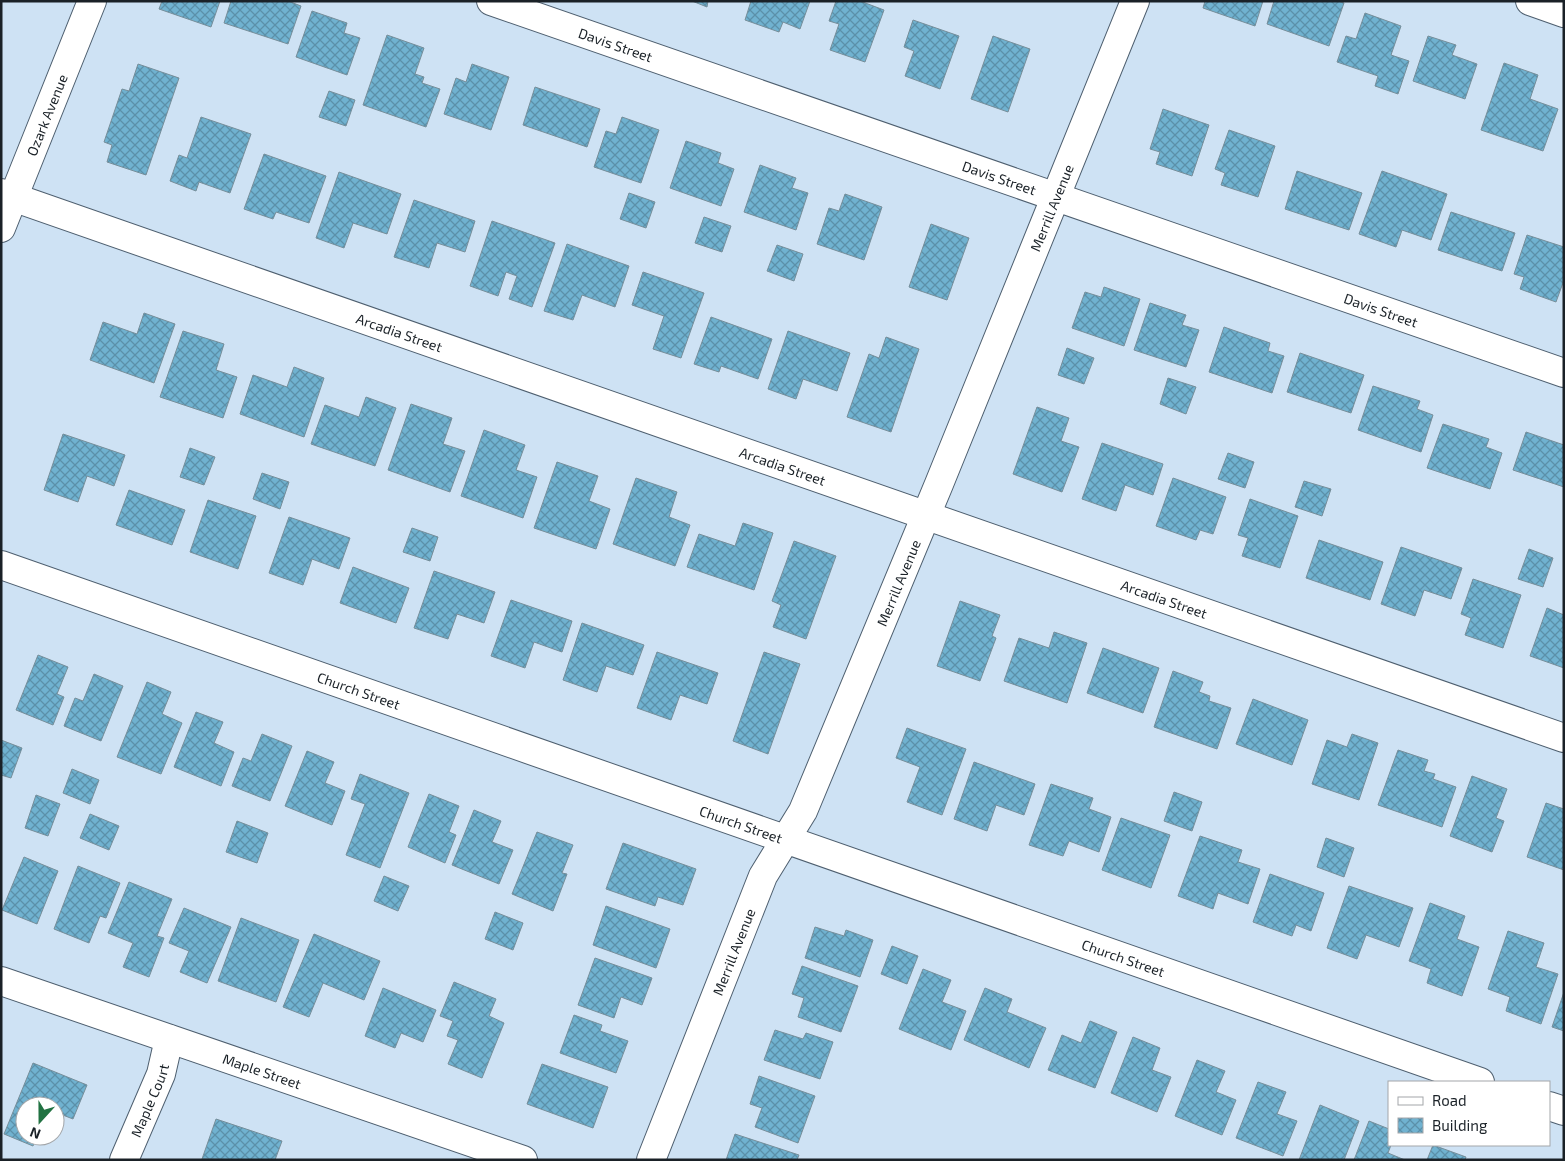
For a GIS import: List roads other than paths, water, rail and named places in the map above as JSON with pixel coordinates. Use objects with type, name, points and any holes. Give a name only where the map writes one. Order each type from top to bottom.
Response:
[{"type":"street","name":"Ozark Avenue","points":[[1,228],[7,195],[92,1]]},
{"type":"street","name":"Davis Street","points":[[491,1],[1564,373]]},
{"type":"street","name":"Merrill Avenue","points":[[651,1160],[763,876],[803,811],[1135,1]]},
{"type":"street","points":[[1530,1],[1564,13]]},
{"type":"street","name":"Arcadia Street","points":[[7,195],[925,517],[1564,738]]},
{"type":"street","name":"Church Street","points":[[1,565],[1477,1081]]},
{"type":"street","name":"Maple Street","points":[[1,981],[523,1160]]},
{"type":"street","name":"Maple Court","points":[[124,1160],[161,1074],[169,1039]]},
{"type":"street","points":[[1550,1106],[1564,1111]]}]
